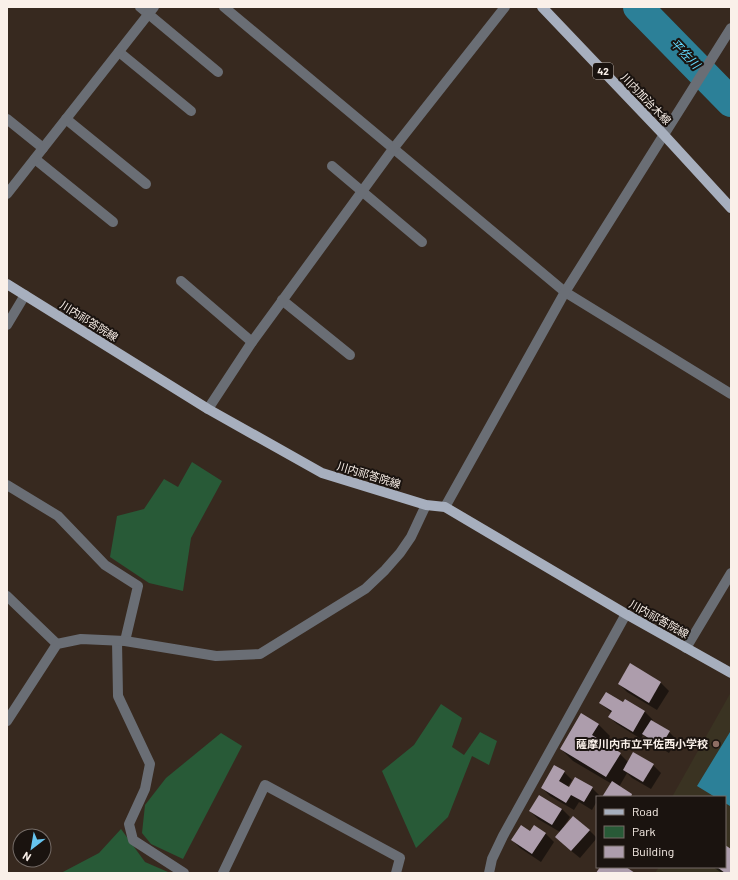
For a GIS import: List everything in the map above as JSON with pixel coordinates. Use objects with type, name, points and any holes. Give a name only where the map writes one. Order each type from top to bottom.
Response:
[{"type":"main road","name":"川内加治木線","points":[[542,7],[731,208]]},
{"type":"main road","name":"川内祁答院線","points":[[7,284],[208,409],[322,473],[426,505],[445,507],[626,614],[731,673]]},
{"type":"street","points":[[140,7],[151,10],[218,72]]},
{"type":"street","points":[[224,7],[565,292],[731,394]]},
{"type":"street","points":[[208,409],[252,342],[393,149],[506,7]]},
{"type":"street","points":[[7,194],[151,10]]},
{"type":"street","points":[[445,507],[565,292],[729,30]]},
{"type":"street","points":[[119,52],[191,111]]},
{"type":"street","points":[[7,119],[43,148]]},
{"type":"street","points":[[66,119],[146,184]]},
{"type":"street","points":[[35,159],[113,222]]},
{"type":"street","points":[[332,166],[422,242]]},
{"type":"street","points":[[181,281],[252,342]]},
{"type":"street","points":[[7,325],[25,295]]},
{"type":"street","points":[[282,300],[350,355]]},
{"type":"street","points":[[7,485],[58,516],[105,565],[138,586],[121,641],[118,696],[150,764],[145,789],[129,824],[133,840],[184,873]]},
{"type":"street","points":[[8,717],[57,644],[81,639],[121,641],[216,656],[260,654],[365,589],[400,553],[411,537],[426,505]]},
{"type":"street","points":[[686,648],[731,573]]},
{"type":"street","points":[[7,596],[57,644]]},
{"type":"street","points":[[489,873],[492,859],[503,836],[626,614]]},
{"type":"street","points":[[223,873],[265,785],[400,858],[396,873]]},
{"type":"shaded area","name":"薩摩川内市立平佐西小学校","points":[[731,692],[731,873],[655,873],[658,868],[726,868],[726,796],[673,796]]},
{"type":"green space","points":[[192,462],[222,481],[191,538],[183,591],[149,583],[110,557],[117,516],[144,509],[164,479],[178,487]]},
{"type":"green space","points":[[441,704],[462,718],[452,747],[464,755],[480,732],[497,741],[489,765],[472,756],[448,817],[416,848],[382,771],[414,745]]},
{"type":"green space","points":[[221,733],[242,746],[183,859],[151,844],[142,833],[145,805],[166,778]]},
{"type":"green space","points":[[121,829],[145,862],[168,872],[61,873],[99,853]]},
{"type":"water","points":[[730,732],[730,806],[726,804],[726,796],[713,796],[697,786]]},
{"type":"building","points":[[630,663],[661,682],[649,703],[618,684]]},
{"type":"building","points":[[606,692],[623,702],[625,699],[645,711],[633,732],[608,717],[612,711],[599,703]]},
{"type":"building","points":[[581,713],[599,724],[592,735],[621,753],[606,777],[560,749]]},
{"type":"building","points":[[651,720],[670,731],[661,746],[642,734]]},
{"type":"building","points":[[633,752],[654,764],[643,782],[623,770]]},
{"type":"building","points":[[554,765],[565,771],[559,781],[569,787],[575,777],[593,787],[584,802],[571,795],[566,803],[541,788]]},
{"type":"building","points":[[612,781],[632,794],[631,796],[603,796]]},
{"type":"building","points":[[539,795],[562,809],[552,825],[529,811]]},
{"type":"building","points":[[573,816],[590,830],[571,851],[555,837]]},
{"type":"building","points":[[521,825],[530,831],[534,825],[546,833],[532,854],[511,840]]},
{"type":"building","points":[[726,846],[731,849],[731,873],[725,873],[718,868],[726,868]]},
{"type":"building","points":[[599,868],[628,868],[635,873],[596,873]]},
{"type":"waterway","name":"平佐川","points":[[638,7],[731,102]]},
{"type":"place","name":"薩摩川内市立平佐西小学校","points":[[716,744]]}]
